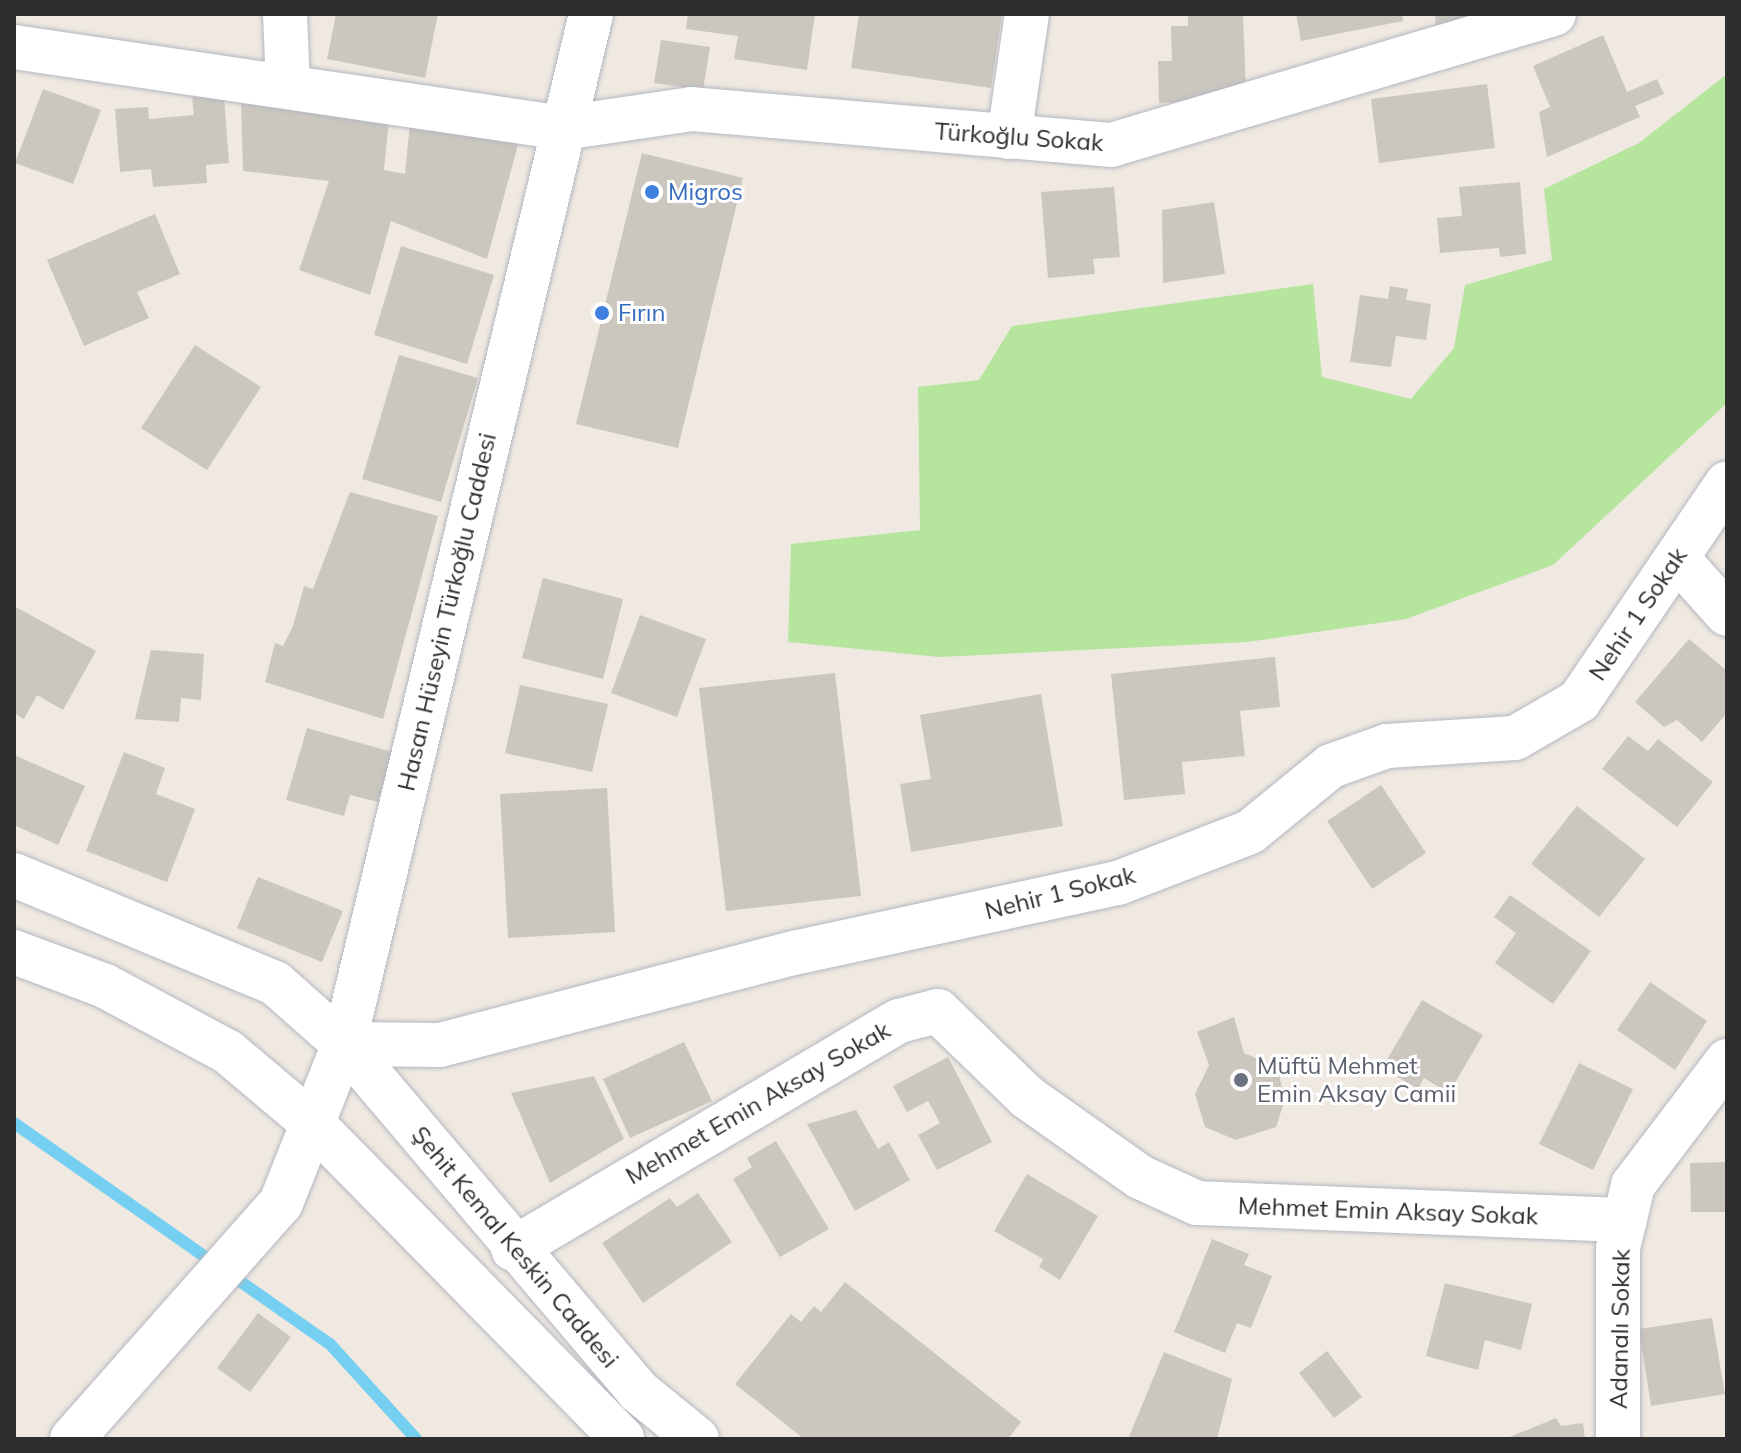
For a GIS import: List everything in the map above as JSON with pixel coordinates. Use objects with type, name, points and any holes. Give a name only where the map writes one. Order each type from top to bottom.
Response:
[{"type":"street","points":[[285,14],[288,86]]},
{"type":"street","name":"Hasan Hüseyin Türkoğlu Caddesi","points":[[72,1439],[281,1203],[344,1044],[591,14]]},
{"type":"street","points":[[1009,137],[1027,14]]},
{"type":"street","name":"Türkoğlu Sokak","points":[[14,47],[563,128],[691,109],[1111,145],[1554,14]]},
{"type":"street","name":"Nehir 1 Sokak","points":[[344,1044],[440,1045],[798,952],[1118,883],[1250,832],[1331,766],[1387,746],[1515,738],[1579,701],[1727,483]]},
{"type":"street","points":[[1677,558],[1727,614]]},
{"type":"street","name":"Şehit Kemal Keskin Caddesi","points":[[14,875],[275,983],[344,1044],[513,1249],[638,1391],[697,1439]]},
{"type":"street","points":[[14,952],[105,986],[228,1052],[311,1122],[622,1439]]},
{"type":"street","name":"Mehmet Emin Aksay Sokak","points":[[513,1249],[899,1021],[938,1011],[1027,1097],[1140,1177],[1197,1203],[1625,1220]]},
{"type":"street","name":"Adanalı Sokak","points":[[1618,1439],[1618,1248],[1633,1185],[1727,1061]]},
{"type":"green space","points":[[1727,74],[1727,403],[1553,565],[1406,619],[1247,642],[939,657],[788,642],[791,544],[920,530],[918,387],[979,380],[1012,326],[1313,284],[1322,377],[1411,399],[1454,348],[1465,285],[1552,260],[1544,189],[1639,143]]},
{"type":"building","points":[[336,14],[438,14],[425,78],[327,59]]},
{"type":"building","points":[[688,14],[815,14],[807,70],[734,59],[738,36],[686,29]]},
{"type":"building","points":[[859,14],[1002,14],[991,88],[851,68]]},
{"type":"building","points":[[1188,14],[1243,14],[1246,91],[1215,101],[1159,103],[1158,61],[1172,61],[1171,26],[1188,26]]},
{"type":"building","points":[[1296,14],[1402,14],[1403,21],[1301,41]]},
{"type":"building","points":[[1435,14],[1483,14],[1483,19],[1436,26]]},
{"type":"building","points":[[1603,35],[1627,92],[1657,79],[1664,94],[1635,106],[1640,117],[1547,157],[1539,112],[1550,107],[1533,66]]},
{"type":"building","points":[[661,40],[710,47],[703,90],[654,83]]},
{"type":"building","points":[[1487,84],[1495,148],[1379,163],[1371,99]]},
{"type":"building","points":[[43,89],[101,110],[73,184],[15,163]]},
{"type":"building","points":[[224,95],[229,163],[206,165],[207,183],[153,187],[151,169],[120,172],[115,109],[148,107],[149,119],[194,115],[192,97]]},
{"type":"building","points":[[241,103],[389,119],[384,170],[405,174],[410,123],[519,141],[487,259],[391,221],[370,295],[299,270],[329,181],[243,171]]},
{"type":"building","points":[[642,153],[743,178],[678,448],[576,424]]},
{"type":"building","points":[[1520,182],[1526,254],[1500,257],[1499,248],[1440,253],[1437,218],[1462,216],[1459,187]]},
{"type":"building","points":[[1114,187],[1120,257],[1093,259],[1095,274],[1048,278],[1041,192]]},
{"type":"building","points":[[1214,202],[1225,274],[1163,283],[1162,210]]},
{"type":"building","points":[[155,214],[180,274],[137,292],[149,318],[84,346],[47,260]]},
{"type":"building","points":[[401,246],[494,275],[467,364],[374,335]]},
{"type":"building","points":[[1390,286],[1408,289],[1406,300],[1431,304],[1426,340],[1396,336],[1391,367],[1350,362],[1360,295],[1388,299]]},
{"type":"building","points":[[195,345],[261,387],[207,470],[141,428]]},
{"type":"building","points":[[399,355],[478,378],[441,502],[362,479]]},
{"type":"building","points":[[350,492],[438,516],[383,719],[265,682],[275,643],[283,646],[293,626],[304,586],[313,589]]},
{"type":"building","points":[[543,578],[623,599],[603,679],[522,658]]},
{"type":"building","points":[[14,606],[96,651],[63,710],[37,695],[24,719],[14,713]]},
{"type":"building","points":[[640,615],[706,639],[677,717],[611,693]]},
{"type":"building","points":[[1689,639],[1727,671],[1727,713],[1702,742],[1677,720],[1664,727],[1635,702]]},
{"type":"building","points":[[151,650],[204,654],[201,700],[181,698],[179,722],[135,719]]},
{"type":"building","points":[[1275,657],[1280,707],[1240,711],[1245,756],[1182,762],[1185,794],[1124,800],[1111,674]]},
{"type":"building","points":[[835,673],[861,896],[726,911],[699,688]]},
{"type":"building","points":[[520,685],[608,704],[592,772],[505,753]]},
{"type":"building","points":[[1041,694],[1063,826],[911,852],[900,784],[931,779],[920,715]]},
{"type":"building","points":[[307,728],[392,752],[378,802],[350,795],[344,816],[286,800]]},
{"type":"building","points":[[1628,736],[1648,751],[1658,739],[1713,782],[1677,827],[1602,769]]},
{"type":"building","points":[[124,752],[165,768],[156,794],[195,809],[167,882],[86,851]]},
{"type":"building","points":[[14,755],[85,786],[58,845],[14,825]]},
{"type":"building","points":[[1381,785],[1426,853],[1372,889],[1327,821]]},
{"type":"building","points":[[607,788],[615,932],[508,938],[500,794]]},
{"type":"building","points":[[1577,806],[1645,859],[1599,917],[1531,864]]},
{"type":"building","points":[[258,877],[343,911],[322,962],[237,928]]},
{"type":"building","points":[[1510,895],[1591,951],[1553,1004],[1495,963],[1516,933],[1494,917]]},
{"type":"building","points":[[1650,982],[1707,1021],[1675,1070],[1617,1030]]},
{"type":"building","points":[[1422,1000],[1483,1035],[1449,1093],[1424,1078],[1418,1089],[1382,1068]]},
{"type":"building","name":"Müftü Mehmet Emin Aksay Camii","points":[[1234,1017],[1244,1053],[1277,1067],[1285,1099],[1276,1127],[1236,1140],[1205,1127],[1195,1094],[1209,1065],[1197,1032]]},
{"type":"building","points":[[684,1042],[712,1101],[630,1138],[603,1079]]},
{"type":"building","points":[[948,1057],[992,1142],[937,1170],[918,1135],[940,1123],[928,1101],[907,1112],[893,1086]]},
{"type":"building","points":[[1579,1063],[1633,1089],[1593,1170],[1539,1144]]},
{"type":"building","points":[[594,1076],[624,1139],[550,1183],[511,1093]]},
{"type":"building","points":[[856,1110],[878,1149],[889,1142],[910,1180],[855,1211],[807,1124]]},
{"type":"building","points":[[776,1141],[829,1229],[780,1257],[733,1179],[752,1167],[747,1158]]},
{"type":"building","points":[[1727,1162],[1727,1212],[1691,1212],[1690,1163]]},
{"type":"building","points":[[1027,1174],[1098,1216],[1060,1280],[1039,1267],[1043,1259],[994,1231]]},
{"type":"building","points":[[698,1193],[732,1242],[643,1303],[602,1243],[670,1198],[677,1207]]},
{"type":"building","points":[[1212,1239],[1249,1254],[1244,1265],[1272,1276],[1251,1328],[1237,1323],[1225,1353],[1174,1332]]},
{"type":"building","points":[[845,1282],[1021,1422],[1008,1439],[804,1439],[735,1384],[791,1314],[801,1322],[814,1306],[821,1312]]},
{"type":"building","points":[[1445,1283],[1532,1304],[1521,1350],[1485,1340],[1478,1370],[1426,1356]]},
{"type":"building","points":[[258,1313],[291,1337],[250,1392],[217,1368]]},
{"type":"building","points":[[1712,1318],[1725,1394],[1651,1406],[1639,1329]]},
{"type":"building","points":[[1327,1351],[1362,1397],[1334,1418],[1299,1373]]},
{"type":"building","points":[[1164,1352],[1232,1379],[1217,1439],[1128,1439]]},
{"type":"building","points":[[1556,1418],[1561,1426],[1583,1423],[1585,1439],[1505,1439]]},
{"type":"waterway","points":[[14,1123],[330,1344],[416,1439]]},
{"type":"place","name":"Migros","points":[[652,192]]},
{"type":"place","name":"Fırın","points":[[602,313]]},
{"type":"place","name":"Müftü Mehmet Emin Aksay Camii","points":[[1241,1080]]}]
